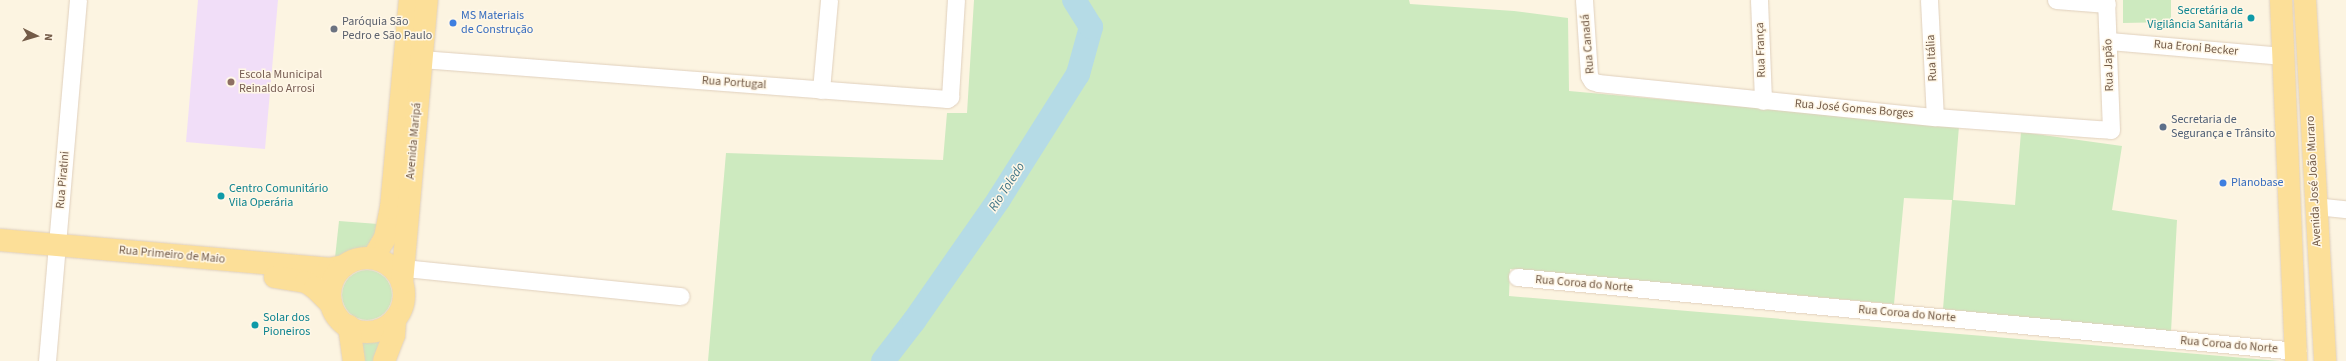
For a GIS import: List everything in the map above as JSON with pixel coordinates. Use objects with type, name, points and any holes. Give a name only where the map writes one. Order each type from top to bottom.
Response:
[{"type":"main road","name":"Avenida Maripá","points":[[373,258],[385,238],[390,208],[410,0]]},
{"type":"main road","name":"Avenida Maripá","points":[[403,275],[427,0]]},
{"type":"main road","name":"Avenida José João Muraro","points":[[2281,0],[2296,356]]},
{"type":"main road","name":"Avenida José João Muraro","points":[[2305,0],[2315,206],[2325,361]]},
{"type":"main road","name":"Rua Primeiro de Maio","points":[[0,240],[56,252],[297,279],[315,288],[332,304]]},
{"type":"main road","name":"Rua Primeiro de Maio","points":[[0,254],[56,252],[329,269],[344,266]]},
{"type":"main road","points":[[363,258],[373,258],[385,262],[403,275],[404,295],[402,308],[395,319],[385,327],[373,331],[360,331],[341,320],[332,304],[332,283],[344,266],[363,258]]},
{"type":"main road","points":[[384,361],[394,335],[395,319]]},
{"type":"main road","points":[[349,326],[354,361]]},
{"type":"street","name":"Rua Piratini","points":[[47,361],[78,0]]},
{"type":"street","points":[[821,90],[829,0]]},
{"type":"street","name":"Rua Portugal","points":[[421,59],[821,90],[948,98],[956,0]]},
{"type":"street","name":"Rua Canadá","points":[[1584,0],[1589,76],[1592,81],[1598,83]]},
{"type":"street","name":"Rua França","points":[[1759,0],[1763,101]]},
{"type":"street","name":"Rua Itália","points":[[1929,0],[1935,117]]},
{"type":"street","points":[[2056,0],[2106,2]]},
{"type":"street","name":"Rua Japão","points":[[2106,2],[2109,41],[2111,130]]},
{"type":"street","name":"Rua Eroni Becker","points":[[2109,41],[2283,56]]},
{"type":"street","name":"Rua José Gomes Borges","points":[[1598,83],[1763,101],[1935,117],[2111,130]]},
{"type":"street","points":[[2315,206],[2346,209]]},
{"type":"street","points":[[403,275],[682,296]]},
{"type":"street","name":"Rua Coroa do Norte","points":[[1517,278],[2296,356]]},
{"type":"shaded area","name":"Escola Municipal Reinaldo Arrosi","points":[[198,0],[278,0],[265,149],[186,142]]},
{"type":"green space","points":[[974,0],[1409,0],[1410,4],[1514,11],[1568,18],[1569,91],[1959,126],[1953,200],[2015,205],[2021,132],[2122,146],[2112,210],[2177,220],[2171,332],[1943,309],[1952,200],[1904,198],[1894,304],[1510,269],[1509,296],[2280,361],[708,361],[726,153],[943,160],[947,113],[967,113]]},
{"type":"green space","points":[[2123,0],[2171,0],[2171,22],[2123,23]]},
{"type":"green space","points":[[339,221],[378,224],[378,229],[367,248],[347,259],[335,258]]},
{"type":"green space","points":[[367,270],[377,272],[385,277],[390,285],[392,295],[390,305],[385,313],[377,318],[367,320],[357,318],[349,313],[344,305],[342,295],[344,285],[349,277],[357,272]]},
{"type":"green space","points":[[388,332],[376,361],[359,361],[356,335],[376,336]]},
{"type":"waterway","name":"Rio Toledo","points":[[883,361],[914,321],[999,199],[1078,74],[1091,27],[1074,0]]},
{"type":"place","name":"Secretária de Vigilância Sanitária","points":[[2251,18]]},
{"type":"place","name":"MS Materiais de Construção","points":[[453,23]]},
{"type":"place","name":"Paróquia São Pedro e São Paulo","points":[[334,29]]},
{"type":"place","name":"Escola Municipal Reinaldo Arrosi","points":[[231,82]]},
{"type":"place","name":"Secretaria de Segurança e Trânsito","points":[[2163,127]]},
{"type":"place","name":"Planobase","points":[[2223,183]]},
{"type":"place","name":"Centro Comunitário Vila Operária","points":[[221,196]]},
{"type":"place","name":"Solar dos Pioneiros","points":[[255,325]]}]
